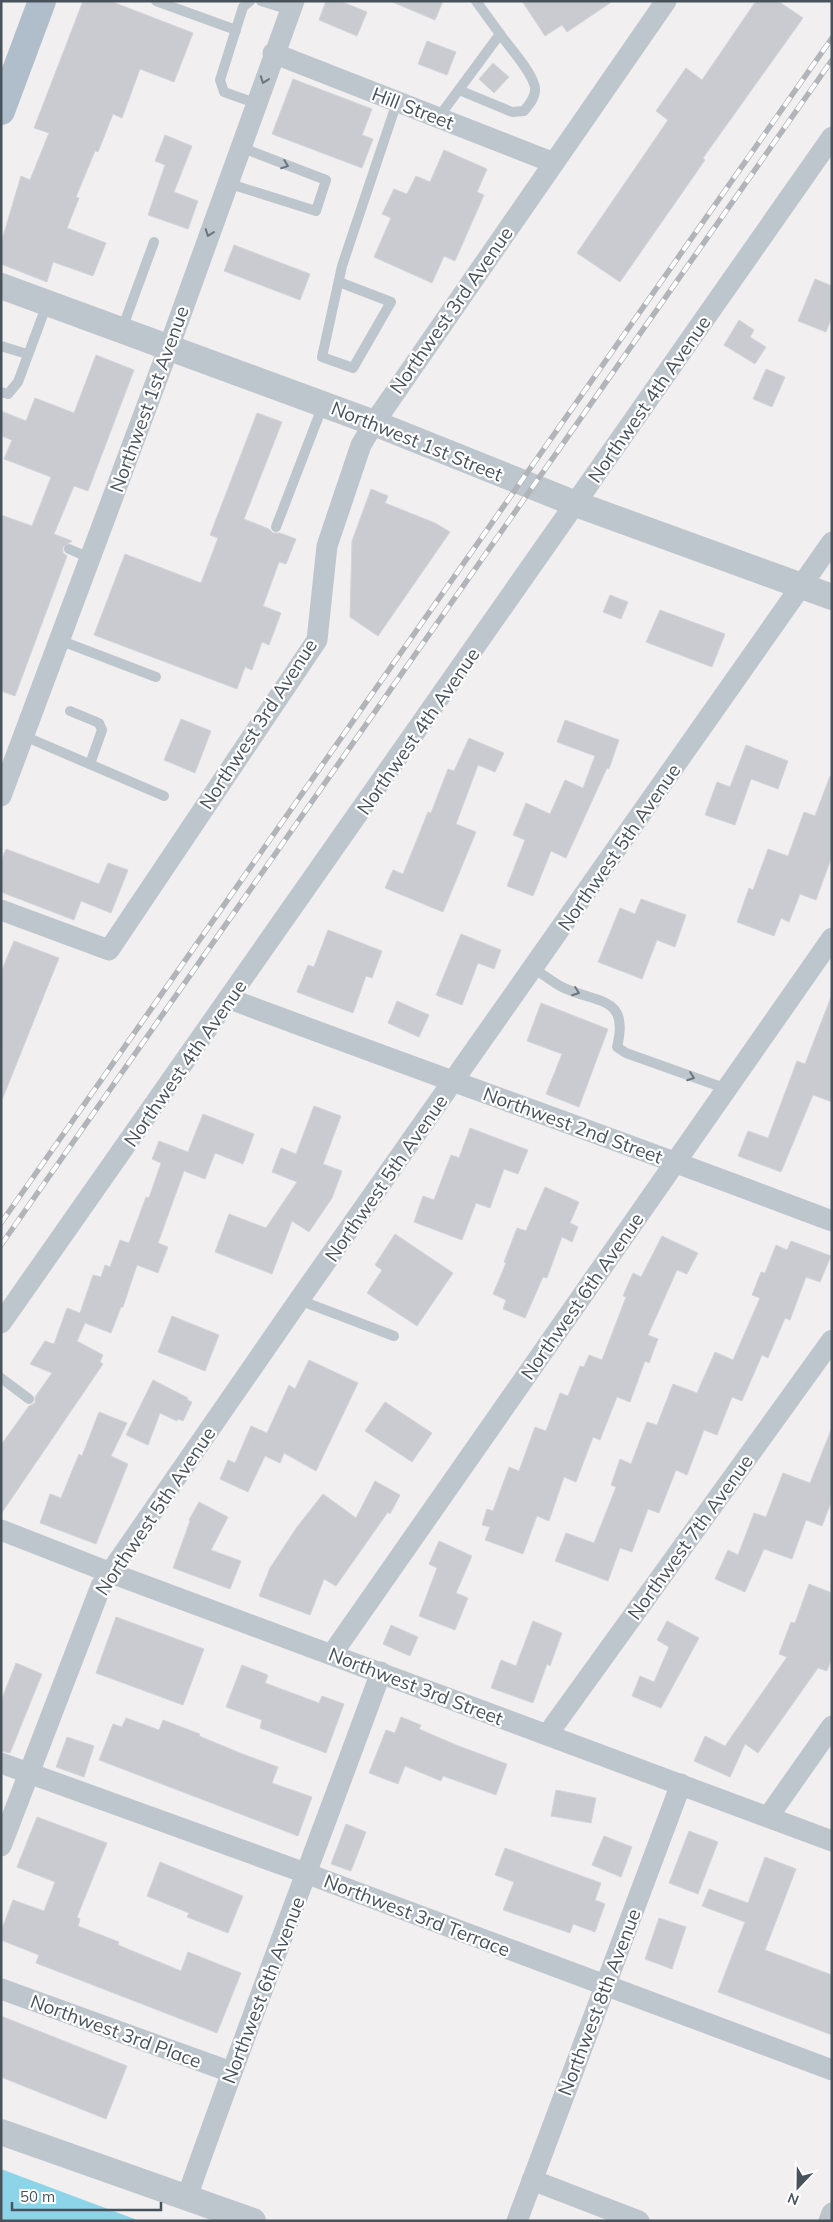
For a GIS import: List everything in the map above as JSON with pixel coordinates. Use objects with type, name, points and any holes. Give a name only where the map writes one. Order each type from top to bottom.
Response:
[{"type":"main road","points":[[1,111],[42,1]]},
{"type":"street","name":"Northwest 3rd Avenue","points":[[1,910],[109,950],[316,640],[327,546],[361,445],[374,423],[666,1]]},
{"type":"street","name":"Northwest 1st Avenue","points":[[1,796],[169,346],[273,53],[292,6]]},
{"type":"street","name":"Hill Street","points":[[273,53],[554,163]]},
{"type":"street","name":"Northwest 4th Avenue","points":[[1,1324],[832,137]]},
{"type":"street","name":"Northwest 1st Street","points":[[1,286],[324,404],[576,504],[832,597]]},
{"type":"street","name":"Northwest 5th Avenue","points":[[1,1846],[101,1586],[299,1300],[832,542]]},
{"type":"street","name":"Northwest 6th Avenue","points":[[332,1654],[832,938]]},
{"type":"street","name":"Northwest 2nd Street","points":[[230,999],[453,1083],[676,1162],[832,1221]]},
{"type":"street","name":"Northwest 7th Avenue","points":[[547,1735],[832,1340]]},
{"type":"street","name":"Northwest 3rd Street","points":[[1,1530],[111,1573],[832,1840]]},
{"type":"street","name":"Northwest 6th Avenue","points":[[187,2197],[231,2072],[308,1874],[381,1672]]},
{"type":"street","points":[[768,1817],[832,1726]]},
{"type":"street","name":"Northwest 3rd Terrace","points":[[1,1763],[308,1874],[832,2070]]},
{"type":"street","name":"Northwest 8th Avenue","points":[[517,2221],[681,1784]]},
{"type":"street","name":"Northwest 3rd Place","points":[[1,1989],[231,2072]]},
{"type":"street","points":[[1,2132],[253,2221]]},
{"type":"street","points":[[532,2180],[639,2221]]},
{"type":"street","points":[[829,2221],[832,2213]]},
{"type":"lane","points":[[156,1],[236,30]]},
{"type":"lane","points":[[250,1],[244,7],[220,80],[224,92],[255,103]]},
{"type":"lane","points":[[261,1],[292,6]]},
{"type":"lane","points":[[459,90],[512,112],[524,111],[532,102],[536,90],[532,78],[476,1]]},
{"type":"lane","points":[[438,118],[500,34]]},
{"type":"lane","points":[[339,282],[391,302],[353,368],[322,356],[342,266],[397,102]]},
{"type":"lane","points":[[227,183],[316,211],[326,180],[240,147]]},
{"type":"lane","points":[[122,330],[154,242]]},
{"type":"lane","points":[[1,392],[8,394],[18,382],[47,303]]},
{"type":"lane","points":[[1,346],[28,354]]},
{"type":"lane","points":[[276,527],[324,404]]},
{"type":"lane","points":[[69,549],[90,558]]},
{"type":"lane","points":[[60,640],[156,677]]},
{"type":"lane","points":[[70,710],[99,723],[102,730],[90,764]]},
{"type":"lane","points":[[24,736],[164,796]]},
{"type":"lane","points":[[533,968],[562,987],[610,1005],[617,1012],[621,1030],[617,1047],[626,1053],[727,1089]]},
{"type":"lane","points":[[299,1300],[394,1336]]},
{"type":"lane","points":[[1,1378],[29,1399]]},
{"type":"water","points":[[1,2169],[140,2221],[1,2221]]},
{"type":"building","points":[[83,1],[110,1],[193,33],[174,82],[140,69],[122,118],[113,114],[98,152],[95,151],[76,197],[79,198],[67,228],[106,243],[93,276],[53,262],[47,282],[1,264],[1,243],[21,176],[30,180],[49,133],[34,128]]},
{"type":"building","points":[[326,1],[340,1],[367,12],[357,36],[319,20]]},
{"type":"building","points":[[390,1],[443,1],[435,20]]},
{"type":"building","points":[[522,1],[613,1],[567,32],[562,25],[545,36]]},
{"type":"building","points":[[756,1],[778,1],[803,18],[703,158],[705,160],[620,282],[577,253],[668,120],[656,111],[686,68],[702,80]]},
{"type":"building","points":[[427,41],[456,52],[447,75],[418,64]]},
{"type":"building","points":[[493,63],[509,77],[494,93],[479,79]]},
{"type":"building","points":[[293,79],[372,109],[362,135],[373,139],[362,168],[272,134]]},
{"type":"building","points":[[165,135],[192,146],[174,192],[198,201],[188,229],[148,215],[165,165],[155,161]]},
{"type":"building","points":[[444,150],[487,169],[477,192],[484,195],[455,261],[444,256],[432,283],[374,257],[391,218],[382,214],[394,189],[407,194],[416,176],[430,182]]},
{"type":"building","points":[[234,245],[310,274],[300,300],[224,271]]},
{"type":"building","points":[[815,279],[832,286],[832,317],[826,332],[798,321]]},
{"type":"building","points":[[739,320],[754,330],[750,337],[766,347],[755,364],[724,345]]},
{"type":"building","points":[[96,355],[134,370],[88,491],[74,486],[54,534],[72,541],[63,547],[63,553],[67,556],[15,696],[1,691],[1,515],[32,526],[51,477],[4,459],[12,440],[1,436],[1,411],[26,421],[35,398],[74,413]]},
{"type":"building","points":[[766,369],[785,377],[772,407],[753,399]]},
{"type":"building","points":[[257,413],[282,422],[244,519],[269,529],[273,533],[280,533],[296,539],[286,564],[279,562],[263,606],[281,613],[269,645],[262,642],[252,670],[245,667],[237,689],[94,635],[125,554],[201,583],[218,538],[210,535]]},
{"type":"building","points":[[371,489],[388,496],[385,503],[435,523],[450,532],[378,636],[350,617],[352,541]]},
{"type":"building","points":[[610,595],[628,602],[621,619],[603,612]]},
{"type":"building","points":[[660,610],[725,634],[712,667],[646,642]]},
{"type":"building","points":[[181,719],[211,731],[195,773],[164,760]]},
{"type":"building","points":[[565,720],[619,740],[609,769],[607,768],[566,858],[551,851],[533,896],[507,886],[525,840],[513,835],[526,803],[550,814],[565,780],[583,788],[595,756],[557,742]]},
{"type":"building","points":[[469,738],[504,753],[495,772],[478,765],[456,824],[476,832],[443,912],[385,888],[393,870],[403,874],[428,812],[431,813],[448,769],[454,771]]},
{"type":"building","points":[[746,745],[788,761],[778,789],[751,779],[735,825],[705,815],[717,782],[730,787]]},
{"type":"building","points":[[830,776],[832,776],[832,856],[816,900],[800,894],[789,922],[781,918],[774,936],[737,922],[749,888],[753,890],[768,849],[788,856],[804,812],[815,816]]},
{"type":"building","points":[[6,849],[99,884],[108,863],[128,870],[111,913],[81,901],[74,920],[1,892],[1,861]]},
{"type":"building","points":[[641,899],[686,915],[675,947],[657,940],[642,979],[598,962],[620,908],[635,914]]},
{"type":"building","points":[[328,930],[382,951],[372,978],[366,976],[353,1013],[297,992],[308,965],[314,967]]},
{"type":"building","points":[[461,934],[501,950],[494,969],[478,963],[462,1005],[436,995]]},
{"type":"building","points":[[14,941],[59,958],[2,1100],[1,972]]},
{"type":"building","points":[[831,997],[832,1102],[813,1095],[781,1172],[738,1156],[748,1131],[768,1138],[797,1061],[805,1064]]},
{"type":"building","points":[[397,1001],[429,1015],[419,1037],[388,1023]]},
{"type":"building","points":[[541,1003],[608,1029],[579,1107],[546,1094],[562,1054],[527,1041]]},
{"type":"building","points":[[314,1106],[341,1116],[323,1164],[342,1171],[332,1198],[309,1232],[292,1221],[272,1274],[215,1252],[229,1214],[266,1228],[297,1182],[272,1172],[281,1148],[296,1154]]},
{"type":"building","points":[[203,1114],[254,1134],[243,1164],[215,1153],[205,1179],[184,1171],[158,1243],[168,1247],[158,1273],[137,1265],[123,1307],[121,1307],[111,1333],[85,1323],[77,1341],[103,1355],[100,1362],[103,1364],[1,1514],[1,1445],[29,1406],[35,1403],[35,1397],[52,1373],[30,1364],[45,1341],[54,1344],[67,1308],[80,1313],[93,1275],[101,1277],[105,1265],[110,1267],[120,1240],[129,1243],[146,1197],[149,1198],[161,1163],[152,1159],[159,1141],[188,1152]]},
{"type":"building","points":[[470,1128],[528,1150],[518,1174],[504,1169],[490,1208],[476,1203],[462,1240],[414,1222],[423,1196],[434,1200],[451,1155],[459,1158]]},
{"type":"building","points":[[545,1187],[579,1202],[570,1223],[578,1227],[572,1242],[562,1237],[547,1278],[543,1277],[525,1318],[503,1309],[506,1300],[493,1294],[506,1263],[504,1262],[517,1228],[526,1231]]},
{"type":"building","points":[[395,1234],[453,1273],[417,1326],[367,1293],[382,1270],[375,1265]]},
{"type":"building","points":[[662,1236],[698,1253],[687,1274],[677,1270],[648,1335],[658,1339],[649,1363],[645,1361],[630,1402],[617,1397],[600,1440],[593,1437],[576,1482],[564,1477],[549,1521],[537,1516],[523,1554],[485,1540],[490,1527],[482,1525],[487,1509],[493,1511],[509,1467],[519,1471],[535,1427],[546,1431],[560,1393],[568,1396],[580,1366],[584,1367],[589,1355],[602,1360],[626,1297],[623,1296],[633,1273],[641,1277]]},
{"type":"building","points":[[791,1241],[831,1256],[820,1282],[806,1277],[790,1320],[785,1318],[768,1358],[762,1355],[742,1401],[732,1397],[717,1435],[704,1430],[687,1475],[676,1470],[659,1513],[648,1509],[632,1552],[620,1548],[608,1581],[555,1561],[566,1533],[594,1543],[616,1487],[611,1485],[620,1459],[631,1464],[647,1422],[657,1425],[673,1384],[697,1393],[715,1352],[733,1360],[760,1298],[752,1295],[761,1272],[765,1273],[776,1245],[787,1250]]},
{"type":"building","points":[[172,1316],[219,1335],[205,1371],[158,1352]]},
{"type":"building","points":[[309,1360],[358,1383],[316,1471],[284,1453],[280,1463],[265,1456],[248,1492],[220,1479],[228,1460],[235,1463],[251,1426],[267,1433],[289,1385],[295,1389]]},
{"type":"building","points":[[153,1380],[188,1398],[187,1400],[192,1402],[183,1421],[178,1419],[177,1421],[160,1413],[148,1445],[126,1435]]},
{"type":"building","points":[[385,1402],[432,1433],[412,1462],[365,1431]]},
{"type":"building","points":[[99,1412],[127,1423],[111,1456],[128,1464],[96,1544],[40,1523],[50,1494],[61,1498],[79,1454],[82,1456]]},
{"type":"building","points":[[831,1430],[832,1500],[822,1526],[806,1520],[792,1559],[764,1549],[745,1592],[715,1579],[728,1550],[738,1555],[754,1513],[766,1517],[783,1473],[810,1483]]},
{"type":"building","points":[[375,1481],[400,1495],[390,1514],[388,1512],[336,1586],[324,1579],[310,1615],[259,1596],[270,1568],[297,1527],[323,1494],[356,1518]]},
{"type":"building","points":[[199,1502],[228,1517],[211,1550],[241,1561],[230,1589],[173,1568],[189,1520]]},
{"type":"building","points":[[439,1541],[472,1556],[456,1593],[468,1598],[455,1630],[419,1616],[437,1568],[429,1564]]},
{"type":"building","points":[[809,1584],[832,1593],[832,1658],[827,1671],[818,1668],[758,1753],[745,1744],[730,1777],[694,1761],[705,1736],[725,1746],[787,1657],[779,1654],[791,1622],[795,1623]]},
{"type":"building","points":[[116,1617],[204,1649],[183,1705],[96,1673]]},
{"type":"building","points":[[533,1621],[562,1633],[550,1666],[547,1664],[533,1703],[491,1688],[501,1660],[516,1666]]},
{"type":"building","points":[[667,1621],[699,1638],[661,1708],[632,1696],[640,1676],[654,1682],[669,1647],[657,1640]]},
{"type":"building","points":[[391,1625],[418,1637],[410,1656],[383,1644]]},
{"type":"building","points":[[16,1663],[42,1674],[10,1753],[1,1751],[1,1701]]},
{"type":"building","points":[[242,1665],[268,1675],[265,1683],[319,1703],[322,1696],[344,1704],[326,1753],[260,1728],[262,1720],[226,1707]]},
{"type":"building","points":[[401,1717],[421,1725],[419,1729],[507,1764],[496,1795],[443,1776],[441,1781],[405,1766],[398,1784],[369,1773],[386,1730],[395,1733]]},
{"type":"building","points":[[126,1718],[159,1730],[163,1720],[278,1767],[272,1783],[312,1797],[298,1836],[99,1760],[113,1724],[122,1727]]},
{"type":"building","points":[[67,1737],[94,1746],[84,1777],[56,1767]]},
{"type":"building","points":[[556,1790],[596,1798],[591,1823],[551,1816]]},
{"type":"building","points":[[37,1817],[107,1843],[77,1917],[80,1919],[78,1926],[119,1942],[118,1945],[181,1971],[188,1952],[241,1973],[217,2033],[36,1963],[39,1955],[1,1940],[1,1931],[13,1900],[44,1911],[55,1882],[17,1867]]},
{"type":"building","points":[[346,1824],[366,1832],[351,1871],[331,1864]]},
{"type":"building","points":[[689,1831],[718,1842],[698,1894],[669,1883]]},
{"type":"building","points":[[604,1836],[632,1847],[621,1877],[592,1865]]},
{"type":"building","points":[[505,1848],[601,1883],[595,1900],[605,1904],[595,1932],[573,1924],[570,1933],[503,1910],[514,1882],[495,1875]]},
{"type":"building","points":[[765,1857],[796,1869],[765,1950],[832,1975],[832,2035],[718,1992],[745,1922],[702,1906],[709,1889],[748,1903]]},
{"type":"building","points":[[160,1862],[243,1896],[228,1933],[187,1917],[189,1913],[147,1896]]},
{"type":"building","points":[[659,1918],[686,1927],[672,1969],[645,1959]]},
{"type":"building","points":[[1,2016],[127,2066],[106,2119],[1,2077]]},
{"type":"railway","points":[[1,1223],[832,38]]},
{"type":"railway","points":[[1,1245],[832,60]]}]
